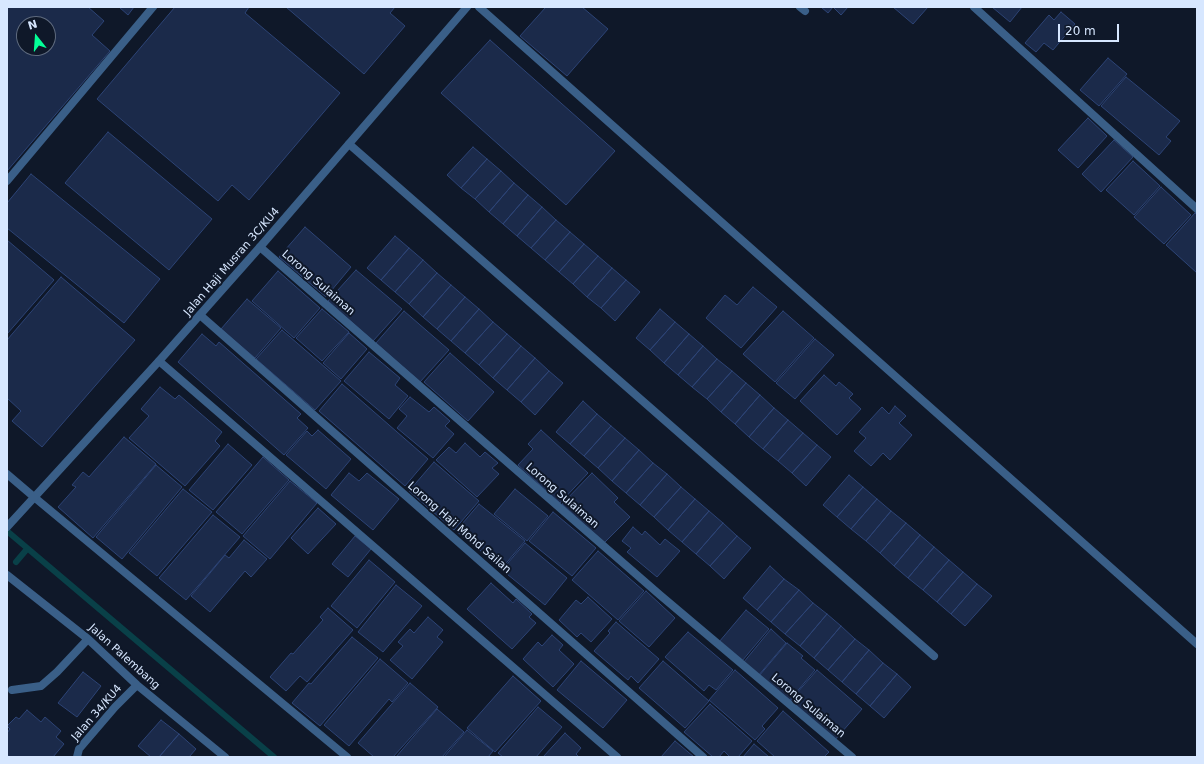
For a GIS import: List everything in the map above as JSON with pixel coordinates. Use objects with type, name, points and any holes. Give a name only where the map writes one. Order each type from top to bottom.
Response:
[{"type":"street","points":[[7,181],[153,7]]},
{"type":"street","name":"Jalan Haji Musran 3C/KU4","points":[[7,527],[200,315],[467,7]]},
{"type":"street","points":[[479,7],[1197,644]]},
{"type":"street","points":[[974,7],[1197,209]]},
{"type":"street","points":[[349,144],[934,656]]},
{"type":"street","name":"Lorong Sulaiman","points":[[260,247],[660,595],[852,757]]},
{"type":"street","name":"Lorong Haji Mohd Sailan","points":[[200,315],[703,757]]},
{"type":"street","points":[[159,361],[617,757]]},
{"type":"street","points":[[7,474],[32,499],[347,757]]},
{"type":"street","name":"Jalan Palembang","points":[[7,575],[88,639],[137,685],[225,757]]},
{"type":"street","points":[[12,690],[41,686],[58,672],[88,639]]},
{"type":"street","name":"Jalan 34/KU4","points":[[77,757],[79,749],[115,707],[137,685]]},
{"type":"building","points":[[7,7],[88,7],[104,21],[92,35],[110,51],[7,171]]},
{"type":"building","points":[[119,7],[134,7],[128,15]]},
{"type":"building","points":[[175,7],[249,7],[245,13],[340,93],[249,200],[232,185],[218,201],[97,99]]},
{"type":"building","points":[[286,7],[395,7],[390,13],[405,26],[364,74]]},
{"type":"building","points":[[546,7],[582,7],[608,29],[567,76],[520,36]]},
{"type":"building","points":[[821,7],[833,7],[828,13]]},
{"type":"building","points":[[833,7],[848,7],[841,15]]},
{"type":"building","points":[[893,7],[928,7],[913,24]]},
{"type":"building","points":[[992,7],[1022,7],[1010,22]]},
{"type":"building","points":[[1061,12],[1075,24],[1053,50],[1044,43],[1036,52],[1025,43],[1049,15],[1054,20]]},
{"type":"building","points":[[490,40],[615,151],[566,205],[441,93]]},
{"type":"building","points":[[1108,58],[1127,74],[1099,106],[1080,90]]},
{"type":"building","points":[[1126,77],[1180,121],[1166,137],[1171,141],[1159,155],[1101,106]]},
{"type":"building","points":[[1088,118],[1107,136],[1078,168],[1058,150]]},
{"type":"building","points":[[108,132],[212,219],[169,270],[65,183]]},
{"type":"building","points":[[1114,140],[1133,157],[1101,192],[1082,174]]},
{"type":"building","points":[[473,147],[487,159],[461,188],[447,175]]},
{"type":"building","points":[[487,159],[501,171],[475,199],[461,188]]},
{"type":"building","points":[[1133,161],[1160,186],[1134,215],[1106,190]]},
{"type":"building","points":[[501,171],[514,183],[489,212],[475,199]]},
{"type":"building","points":[[31,174],[160,279],[124,323],[7,228],[7,203]]},
{"type":"building","points":[[514,183],[528,195],[503,224],[489,212]]},
{"type":"building","points":[[1161,187],[1191,215],[1164,244],[1134,217]]},
{"type":"building","points":[[528,195],[542,207],[517,236],[503,224]]},
{"type":"building","points":[[542,207],[556,220],[531,248],[517,236]]},
{"type":"building","points":[[1195,213],[1197,215],[1197,273],[1166,245]]},
{"type":"building","points":[[556,220],[570,232],[545,260],[531,248]]},
{"type":"building","points":[[305,227],[351,267],[326,297],[279,257]]},
{"type":"building","points":[[570,232],[584,244],[559,272],[545,260]]},
{"type":"building","points":[[395,236],[409,248],[381,280],[367,268]]},
{"type":"building","points":[[7,240],[54,280],[7,334]]},
{"type":"building","points":[[584,244],[598,256],[573,284],[559,272]]},
{"type":"building","points":[[409,248],[423,260],[395,292],[381,280]]},
{"type":"building","points":[[598,256],[612,268],[587,297],[573,284]]},
{"type":"building","points":[[423,260],[437,273],[409,304],[395,292]]},
{"type":"building","points":[[612,268],[626,280],[601,308],[587,297]]},
{"type":"building","points":[[356,270],[402,309],[373,341],[328,301]]},
{"type":"building","points":[[278,271],[320,308],[294,338],[252,301]]},
{"type":"building","points":[[437,273],[451,285],[423,317],[409,304]]},
{"type":"building","points":[[61,277],[135,340],[42,447],[12,421],[21,411],[7,398],[7,340]]},
{"type":"building","points":[[626,280],[640,292],[615,321],[601,308]]},
{"type":"building","points":[[451,285],[465,297],[437,329],[423,317]]},
{"type":"building","points":[[753,287],[777,307],[741,348],[706,318],[725,295],[737,305]]},
{"type":"building","points":[[465,297],[479,309],[451,341],[437,329]]},
{"type":"building","points":[[247,299],[281,328],[255,358],[221,329]]},
{"type":"building","points":[[322,309],[349,332],[322,361],[296,338]]},
{"type":"building","points":[[479,309],[493,322],[465,353],[451,341]]},
{"type":"building","points":[[660,309],[675,322],[650,350],[636,338]]},
{"type":"building","points":[[404,311],[449,350],[420,382],[376,343]]},
{"type":"building","points":[[783,311],[814,338],[775,382],[743,354]]},
{"type":"building","points":[[493,322],[507,334],[479,365],[465,353]]},
{"type":"building","points":[[675,322],[689,334],[664,363],[650,350]]},
{"type":"building","points":[[282,330],[341,381],[315,410],[256,359]]},
{"type":"building","points":[[349,333],[367,349],[341,379],[323,363]]},
{"type":"building","points":[[202,334],[216,346],[219,342],[301,414],[297,418],[308,428],[284,455],[178,362]]},
{"type":"building","points":[[507,334],[521,346],[493,378],[479,365]]},
{"type":"building","points":[[689,334],[703,346],[678,375],[664,363]]},
{"type":"building","points":[[815,339],[834,355],[795,399],[776,383]]},
{"type":"building","points":[[521,346],[535,358],[507,390],[493,378]]},
{"type":"building","points":[[703,346],[717,359],[692,387],[678,375]]},
{"type":"building","points":[[369,352],[400,378],[395,385],[408,396],[389,419],[344,381]]},
{"type":"building","points":[[450,353],[494,392],[468,421],[424,382]]},
{"type":"building","points":[[535,358],[549,371],[521,402],[507,390]]},
{"type":"building","points":[[717,359],[732,371],[707,399],[692,387]]},
{"type":"building","points":[[549,371],[563,383],[535,415],[521,402]]},
{"type":"building","points":[[732,371],[746,383],[721,412],[707,399]]},
{"type":"building","points":[[824,375],[836,386],[839,382],[853,394],[849,398],[861,409],[837,435],[800,401]]},
{"type":"building","points":[[746,383],[760,395],[735,424],[721,412]]},
{"type":"building","points":[[342,384],[428,459],[405,486],[319,411]]},
{"type":"building","points":[[160,387],[175,399],[179,395],[222,432],[215,441],[220,446],[185,486],[129,438],[149,416],[141,409]]},
{"type":"building","points":[[760,395],[774,408],[749,437],[735,424]]},
{"type":"building","points":[[410,397],[429,412],[434,407],[450,421],[445,426],[454,434],[433,458],[397,428],[407,416],[399,409]]},
{"type":"building","points":[[583,401],[597,414],[570,444],[556,432]]},
{"type":"building","points":[[895,406],[906,416],[899,423],[912,435],[890,460],[883,453],[871,466],[854,451],[866,438],[859,432],[882,407],[889,414]]},
{"type":"building","points":[[774,408],[788,420],[763,449],[749,437]]},
{"type":"building","points":[[597,414],[611,426],[584,456],[570,444]]},
{"type":"building","points":[[788,420],[803,433],[778,461],[763,449]]},
{"type":"building","points":[[611,426],[625,438],[598,468],[584,456]]},
{"type":"building","points":[[318,430],[351,459],[326,489],[286,455],[307,431],[312,436]]},
{"type":"building","points":[[541,430],[588,473],[560,503],[518,465],[533,449],[528,444]]},
{"type":"building","points":[[803,433],[817,445],[792,473],[778,461]]},
{"type":"building","points":[[124,437],[156,464],[93,538],[58,507],[76,487],[72,485],[83,472],[89,477]]},
{"type":"building","points":[[625,438],[639,450],[612,481],[598,468]]},
{"type":"building","points":[[465,443],[480,457],[485,452],[498,463],[492,468],[499,474],[477,497],[436,460],[449,447],[456,453]]},
{"type":"building","points":[[228,444],[252,465],[213,510],[189,490]]},
{"type":"building","points":[[817,445],[831,457],[806,486],[792,473]]},
{"type":"building","points":[[639,450],[653,463],[626,493],[612,481]]},
{"type":"building","points":[[263,457],[289,480],[242,534],[216,512]]},
{"type":"building","points":[[434,462],[479,501],[454,530],[409,491]]},
{"type":"building","points":[[653,463],[667,474],[640,505],[626,493]]},
{"type":"building","points":[[156,465],[182,487],[122,559],[96,537]]},
{"type":"building","points":[[349,473],[359,481],[367,473],[399,499],[373,530],[331,495]]},
{"type":"building","points":[[592,473],[618,498],[614,502],[630,517],[604,543],[562,504]]},
{"type":"building","points":[[667,474],[681,487],[654,517],[640,505]]},
{"type":"building","points":[[849,475],[863,487],[837,517],[823,505]]},
{"type":"building","points":[[290,481],[317,503],[270,559],[243,536]]},
{"type":"building","points":[[681,487],[695,499],[668,530],[654,517]]},
{"type":"building","points":[[863,487],[877,499],[851,529],[837,517]]},
{"type":"building","points":[[183,489],[212,512],[157,576],[129,553]]},
{"type":"building","points":[[515,489],[548,516],[527,541],[494,514]]},
{"type":"building","points":[[695,499],[709,511],[682,542],[668,530]]},
{"type":"building","points":[[877,499],[891,511],[866,541],[851,529]]},
{"type":"building","points":[[479,504],[525,541],[502,568],[456,531]]},
{"type":"building","points":[[318,508],[336,524],[308,554],[291,538]]},
{"type":"building","points":[[709,511],[723,523],[696,554],[682,542]]},
{"type":"building","points":[[891,511],[906,523],[880,553],[866,541]]},
{"type":"building","points":[[553,512],[596,548],[572,576],[529,541]]},
{"type":"building","points":[[213,515],[240,537],[186,600],[159,578]]},
{"type":"building","points":[[723,523],[737,536],[710,566],[696,554]]},
{"type":"building","points":[[906,523],[920,535],[894,566],[880,553]]},
{"type":"building","points":[[633,527],[642,535],[645,531],[660,545],[665,539],[680,551],[657,577],[627,552],[631,548],[622,541]]},
{"type":"building","points":[[920,535],[934,547],[908,578],[894,566]]},
{"type":"building","points":[[355,536],[371,549],[348,577],[332,564]]},
{"type":"building","points":[[737,536],[751,548],[724,579],[710,566]]},
{"type":"building","points":[[244,540],[267,559],[251,577],[245,571],[210,612],[191,596],[225,555],[229,558]]},
{"type":"building","points":[[525,543],[567,578],[545,605],[502,570]]},
{"type":"building","points":[[934,547],[949,560],[923,590],[908,578]]},
{"type":"building","points":[[598,551],[644,591],[618,620],[572,580]]},
{"type":"building","points":[[369,560],[395,582],[357,628],[331,606]]},
{"type":"building","points":[[949,560],[963,572],[937,602],[923,590]]},
{"type":"building","points":[[770,566],[784,579],[757,610],[743,598]]},
{"type":"building","points":[[963,572],[977,584],[951,614],[937,602]]},
{"type":"building","points":[[784,579],[799,590],[771,622],[757,610]]},
{"type":"building","points":[[491,583],[513,603],[516,599],[532,614],[529,617],[536,623],[512,649],[467,609]]},
{"type":"building","points":[[977,584],[992,596],[965,626],[951,614]]},
{"type":"building","points":[[396,585],[422,606],[383,652],[358,632]]},
{"type":"building","points":[[799,590],[813,603],[785,634],[771,622]]},
{"type":"building","points":[[646,591],[675,618],[649,647],[619,621]]},
{"type":"building","points":[[588,597],[612,619],[591,642],[581,633],[577,637],[559,620],[576,600],[581,604]]},
{"type":"building","points":[[813,603],[827,614],[800,646],[785,634]]},
{"type":"building","points":[[328,608],[353,630],[307,682],[300,676],[286,691],[270,677],[323,620],[320,617]]},
{"type":"building","points":[[746,610],[769,629],[742,661],[719,642]]},
{"type":"building","points":[[827,614],[841,626],[814,658],[800,646]]},
{"type":"building","points":[[428,617],[443,630],[437,637],[443,642],[412,679],[390,660],[403,646],[398,642],[410,629],[414,633]]},
{"type":"building","points":[[616,622],[659,659],[638,683],[631,676],[628,680],[594,651],[610,633],[608,631]]},
{"type":"building","points":[[841,626],[855,639],[828,670],[814,658]]},
{"type":"building","points":[[771,629],[786,643],[758,676],[743,663]]},
{"type":"building","points":[[688,632],[733,670],[716,690],[709,685],[704,691],[665,657]]},
{"type":"building","points":[[552,635],[563,645],[559,650],[574,664],[553,687],[523,659],[538,642],[542,646]]},
{"type":"building","points":[[352,637],[378,658],[320,726],[292,703],[309,683],[311,684]]},
{"type":"building","points":[[855,639],[869,650],[842,682],[828,670]]},
{"type":"building","points":[[787,643],[803,656],[801,658],[815,670],[789,701],[759,676]]},
{"type":"building","points":[[869,650],[883,663],[856,694],[842,682]]},
{"type":"building","points":[[380,659],[408,683],[392,702],[389,699],[349,746],[324,725]]},
{"type":"building","points":[[581,661],[627,700],[603,728],[557,690]]},
{"type":"building","points":[[663,661],[709,701],[685,728],[639,688]]},
{"type":"building","points":[[883,663],[897,674],[870,706],[856,694]]},
{"type":"building","points":[[735,670],[778,708],[762,726],[765,729],[755,740],[709,700]]},
{"type":"building","points":[[817,670],[862,709],[834,741],[789,702]]},
{"type":"building","points":[[83,672],[101,686],[77,717],[58,703]]},
{"type":"building","points":[[897,674],[911,687],[884,718],[870,706]]},
{"type":"building","points":[[513,676],[541,701],[495,752],[467,728]]},
{"type":"building","points":[[410,683],[438,707],[393,757],[374,757],[358,743]]},
{"type":"building","points":[[710,704],[752,741],[738,757],[730,757],[724,751],[719,757],[713,757],[684,732]]},
{"type":"building","points":[[538,707],[562,727],[536,757],[503,757],[498,753]]},
{"type":"building","points":[[437,709],[464,732],[442,757],[396,757]]},
{"type":"building","points":[[27,710],[41,722],[45,717],[61,731],[56,737],[64,744],[53,757],[10,757],[7,755],[7,733],[10,729],[7,726],[16,717],[19,719]]},
{"type":"building","points":[[783,711],[829,752],[824,757],[775,757],[757,741]]},
{"type":"building","points":[[161,720],[179,734],[159,757],[151,757],[138,746]]},
{"type":"building","points":[[467,730],[493,751],[488,757],[444,757]]},
{"type":"building","points":[[565,733],[581,748],[576,754],[579,757],[543,757]]},
{"type":"building","points":[[179,734],[196,749],[189,757],[159,757]]},
{"type":"building","points":[[675,741],[694,757],[661,757]]},
{"type":"building","points":[[754,744],[769,757],[743,757]]},
{"type":"waterway","points":[[7,531],[274,757]]},
{"type":"waterway","points":[[16,562],[27,549]]}]
